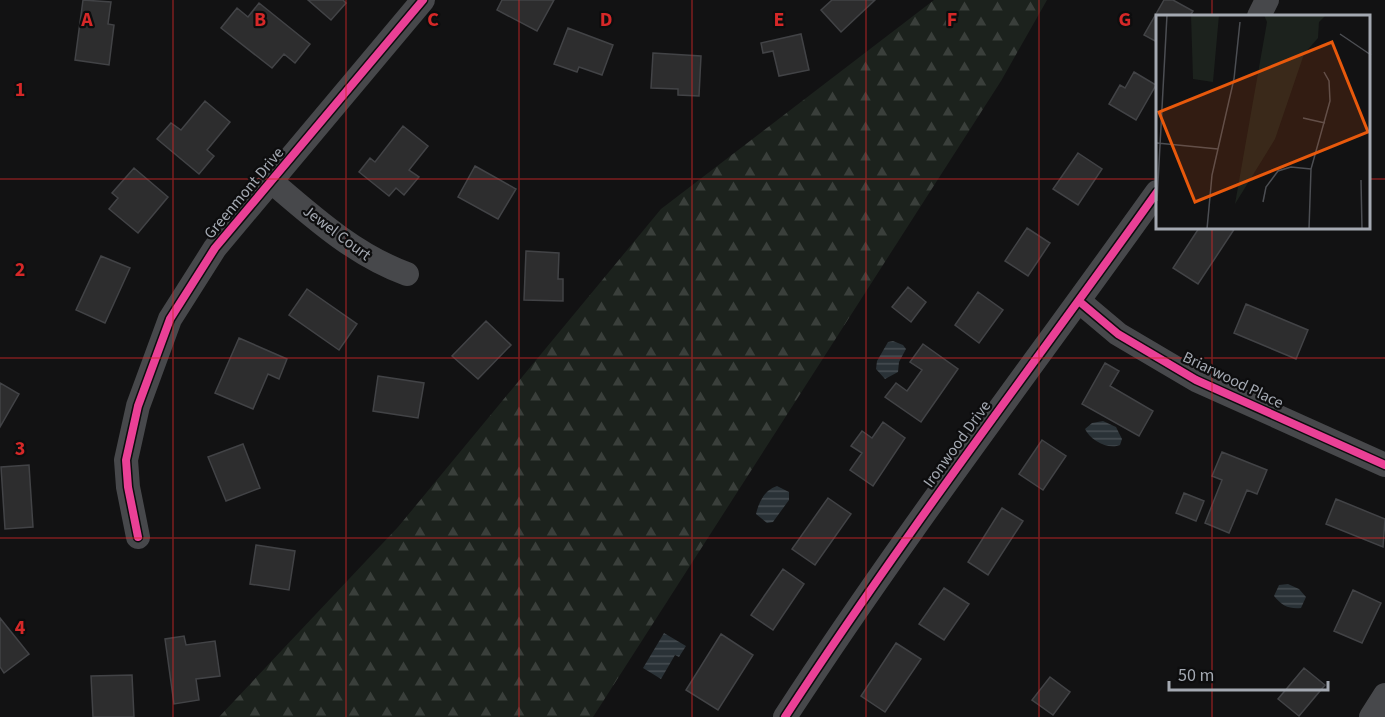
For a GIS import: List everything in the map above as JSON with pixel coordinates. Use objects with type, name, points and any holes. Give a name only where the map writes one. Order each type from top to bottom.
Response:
[{"type":"street","name":"Greenmont Drive","points":[[138,537],[128,487],[126,460],[138,406],[170,319],[188,288],[241,216],[423,0]]},
{"type":"street","points":[[1260,15],[1267,0]]},
{"type":"street","name":"Jewel Court","points":[[272,182],[354,248],[375,261],[407,274]]},
{"type":"street","name":"Ironwood Drive","points":[[785,717],[904,541],[1080,302],[1156,193]]},
{"type":"street","name":"Briarwood Place","points":[[1080,302],[1118,334],[1196,380],[1385,465]]},
{"type":"street","points":[[1371,717],[1385,695]]},
{"type":"green space","points":[[934,0],[1047,0],[1001,81],[593,717],[219,717],[398,527],[661,209]]},
{"type":"shaded area","points":[[893,341],[903,345],[906,349],[899,362],[898,372],[885,379],[876,369],[877,361],[888,342]]},
{"type":"shaded area","points":[[1103,421],[1116,427],[1122,439],[1120,445],[1105,445],[1087,433],[1085,429],[1092,423]]},
{"type":"shaded area","points":[[777,486],[789,492],[789,500],[773,522],[767,523],[756,514],[757,509],[766,493]]},
{"type":"shaded area","points":[[1288,584],[1299,589],[1306,597],[1301,608],[1286,606],[1274,596],[1279,585]]},
{"type":"shaded area","points":[[664,633],[686,646],[679,657],[675,655],[661,679],[643,668]]},
{"type":"building","points":[[83,0],[111,2],[108,24],[114,25],[109,65],[75,60]]},
{"type":"building","points":[[308,0],[343,0],[346,3],[331,20]]},
{"type":"building","points":[[502,0],[554,0],[537,31],[497,10]]},
{"type":"building","points":[[832,0],[875,0],[841,32],[821,10]]},
{"type":"building","points":[[1164,0],[1173,0],[1193,11],[1191,15],[1156,15],[1156,41],[1144,35]]},
{"type":"building","points":[[259,3],[310,44],[295,63],[284,54],[272,68],[221,28],[237,8],[248,17]]},
{"type":"building","points":[[568,28],[613,45],[602,75],[579,67],[577,72],[554,64]]},
{"type":"building","points":[[801,34],[809,70],[779,76],[773,51],[763,53],[761,43]]},
{"type":"building","points":[[653,53],[701,56],[699,96],[678,95],[678,89],[651,88]]},
{"type":"building","points":[[1134,72],[1156,85],[1136,120],[1109,104],[1120,85],[1125,88]]},
{"type":"building","points":[[205,101],[230,122],[207,150],[214,156],[199,174],[157,139],[171,123],[181,130]]},
{"type":"building","points":[[403,126],[428,146],[409,170],[419,177],[404,195],[396,188],[389,196],[359,172],[370,158],[375,162]]},
{"type":"building","points":[[1078,153],[1102,169],[1078,205],[1053,189]]},
{"type":"building","points":[[475,166],[516,189],[498,219],[458,197]]},
{"type":"building","points":[[134,168],[168,197],[138,233],[109,209],[118,198],[112,193]]},
{"type":"building","points":[[1027,228],[1050,243],[1028,276],[1005,261]]},
{"type":"building","points":[[1198,230],[1234,230],[1198,284],[1173,268]]},
{"type":"building","points":[[526,251],[559,253],[558,279],[563,279],[563,301],[524,300]]},
{"type":"building","points":[[101,256],[130,268],[105,323],[76,310]]},
{"type":"building","points":[[908,287],[926,302],[911,322],[892,307]]},
{"type":"building","points":[[307,289],[357,324],[339,350],[289,315]]},
{"type":"building","points":[[978,292],[1003,310],[979,343],[955,325]]},
{"type":"building","points":[[1246,304],[1308,330],[1296,359],[1234,333]]},
{"type":"building","points":[[486,321],[511,345],[478,379],[452,356]]},
{"type":"building","points":[[239,338],[287,359],[279,379],[268,374],[253,409],[215,393]]},
{"type":"building","points":[[923,344],[958,369],[921,422],[885,397],[896,383],[907,391],[922,370],[910,362]]},
{"type":"building","points":[[1105,363],[1119,371],[1110,386],[1153,411],[1139,436],[1082,404]]},
{"type":"building","points":[[378,376],[424,383],[418,418],[373,411]]},
{"type":"building","points":[[0,383],[19,394],[0,427]]},
{"type":"building","points":[[883,422],[905,438],[873,486],[850,470],[862,453],[851,446],[862,431],[872,438]]},
{"type":"building","points":[[1042,440],[1066,456],[1043,490],[1019,474]]},
{"type":"building","points":[[243,444],[260,488],[226,501],[208,457]]},
{"type":"building","points":[[1222,452],[1267,470],[1257,494],[1247,490],[1229,533],[1205,523],[1222,480],[1212,476]]},
{"type":"building","points":[[29,465],[33,527],[5,529],[1,467]]},
{"type":"building","points":[[1184,493],[1204,501],[1196,521],[1176,513]]},
{"type":"building","points":[[828,498],[851,514],[815,565],[792,549]]},
{"type":"building","points":[[1336,499],[1385,519],[1383,547],[1326,524]]},
{"type":"building","points":[[1002,508],[1023,521],[988,575],[968,562]]},
{"type":"building","points":[[256,545],[295,551],[289,590],[250,584]]},
{"type":"building","points":[[783,569],[804,584],[773,630],[751,615]]},
{"type":"building","points":[[944,588],[969,604],[944,640],[919,624]]},
{"type":"building","points":[[1353,590],[1381,603],[1362,643],[1334,631]]},
{"type":"building","points":[[0,618],[29,654],[4,673],[0,667]]},
{"type":"building","points":[[721,634],[753,655],[718,710],[686,690]]},
{"type":"building","points":[[184,636],[186,645],[215,641],[220,676],[196,679],[199,700],[174,704],[165,639]]},
{"type":"building","points":[[896,643],[921,659],[885,712],[861,696]]},
{"type":"building","points":[[1304,668],[1325,685],[1299,716],[1278,699]]},
{"type":"building","points":[[132,675],[134,717],[93,717],[91,676]]},
{"type":"building","points":[[1050,677],[1070,692],[1053,715],[1032,700]]},
{"type":"cycle path","points":[[138,537],[128,487],[126,460],[138,406],[170,319],[215,248],[423,0]]},
{"type":"cycle path","points":[[785,717],[921,518],[1156,193]]},
{"type":"cycle path","points":[[1080,302],[1118,334],[1196,380],[1385,465]]}]
